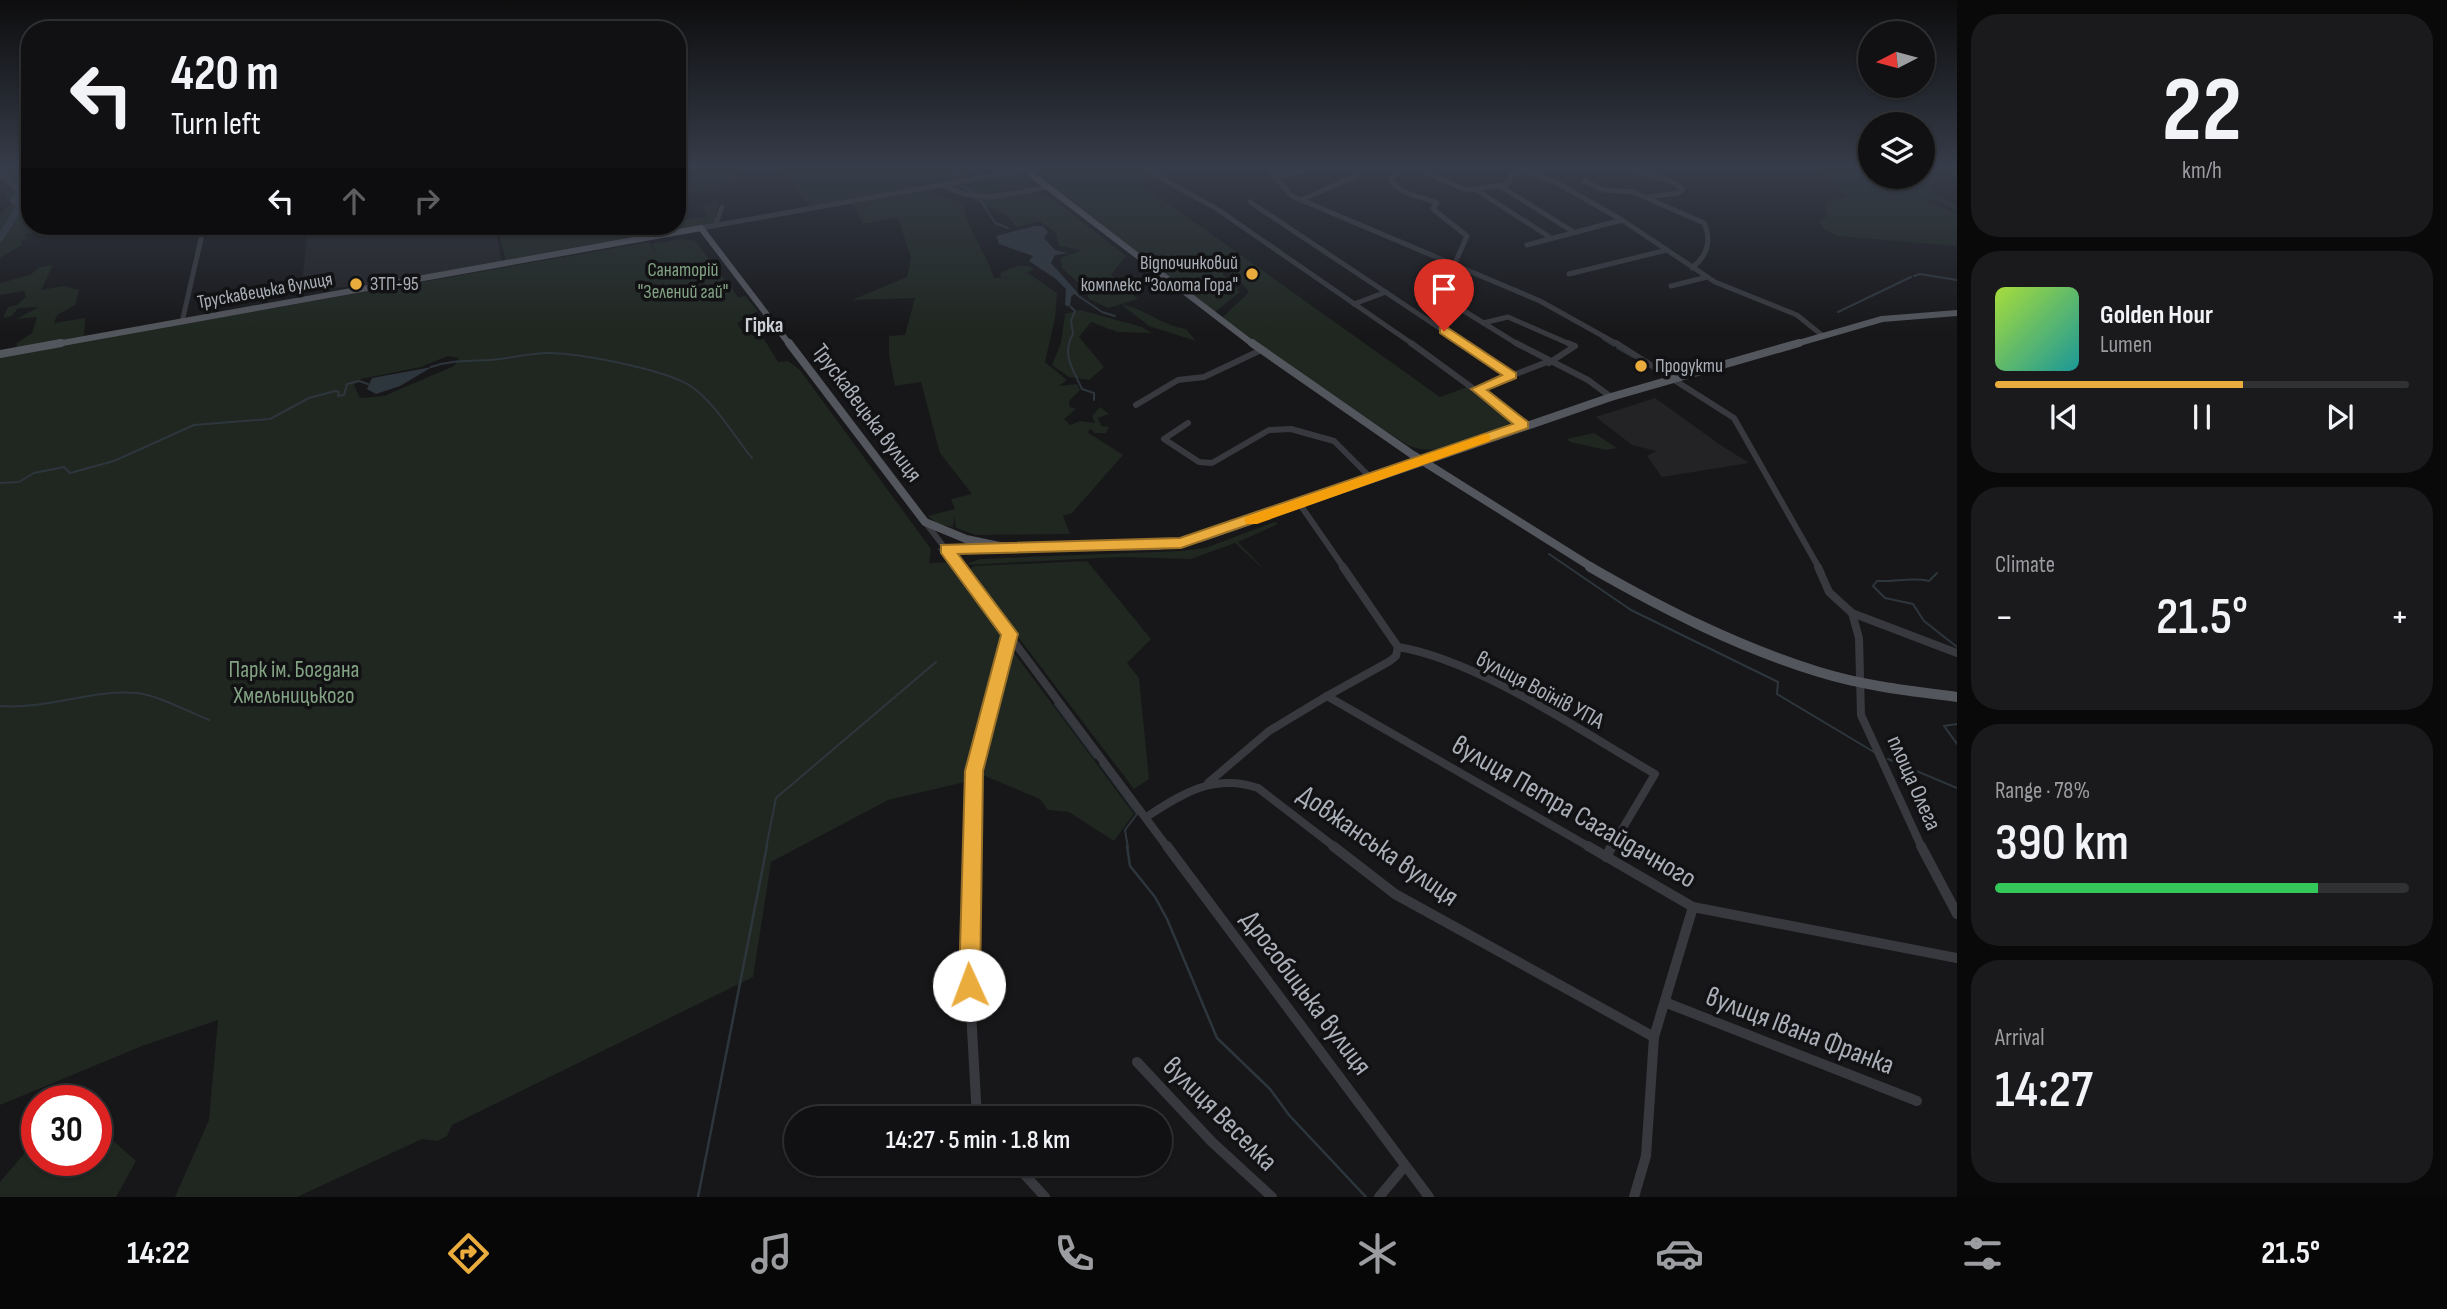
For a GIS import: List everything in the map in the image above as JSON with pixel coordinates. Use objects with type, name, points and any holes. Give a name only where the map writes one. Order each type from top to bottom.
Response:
[{"type":"main road","points":[[1091,221],[1259,351],[1394,443],[1590,568],[1678,618],[1761,655],[1858,683],[1957,697]]},
{"type":"main road","name":"Трускавецька вулиця","points":[[686,231],[701,228],[714,242],[925,522],[935,530]]},
{"type":"main road","points":[[686,234],[695,234],[714,242]]},
{"type":"main road","name":"Трускавецька вулиця","points":[[0,354],[664,235]]},
{"type":"main road","points":[[935,530],[1009,548],[1121,547],[1181,543],[1611,397],[1892,317],[1957,313]]},
{"type":"main road","points":[[1394,443],[1413,451],[1438,454]]},
{"type":"main road","points":[[1394,443],[1406,459],[1400,468]]},
{"type":"street","points":[[715,226],[717,221]]},
{"type":"street","name":"Трускавецька вулиця","points":[[701,228],[744,221]]},
{"type":"street","points":[[1234,221],[1477,389],[1523,425]]},
{"type":"street","points":[[1278,221],[1512,376]]},
{"type":"street","points":[[1353,221],[1455,262],[1562,312],[1672,379],[1739,424],[1829,592],[1852,613],[1957,653]]},
{"type":"street","points":[[1448,221],[1467,236],[1467,242],[1455,262]]},
{"type":"street","points":[[1524,221],[1551,238]]},
{"type":"street","points":[[1556,221],[1572,231]]},
{"type":"street","points":[[1527,245],[1618,221]]},
{"type":"street","points":[[1623,221],[1707,277],[1797,315],[1823,336]]},
{"type":"street","points":[[1693,267],[1711,238],[1704,223],[1699,221]]},
{"type":"street","points":[[182,321],[202,235]]},
{"type":"street","points":[[1569,274],[1667,250]]},
{"type":"street","points":[[1671,286],[1707,277]]},
{"type":"street","points":[[1354,304],[1386,292]]},
{"type":"street","points":[[1448,301],[1548,363],[1588,380],[1611,397]]},
{"type":"street","points":[[1477,389],[1548,363],[1574,346],[1508,317],[1483,323]]},
{"type":"street","points":[[1136,405],[1178,380],[1199,377],[1259,351]]},
{"type":"street","points":[[1188,423],[1164,439],[1199,462],[1212,463],[1264,432],[1277,429],[1334,441],[1371,478]]},
{"type":"street","points":[[1208,783],[1269,731],[1396,656],[1398,647],[1299,503]]},
{"type":"street","name":"Дрогобицька вулиця","points":[[935,530],[946,549],[1429,1197]]},
{"type":"street","points":[[946,549],[1009,548]]},
{"type":"street","points":[[1852,613],[1862,637],[1858,683]]},
{"type":"street","points":[[976,1106],[968,958],[974,771],[1010,634]]},
{"type":"street","name":"вулиця Воїнів УПА","points":[[1398,647],[1412,647],[1427,652],[1522,699],[1655,774],[1606,857]]},
{"type":"street","name":"площа Олега","points":[[1858,683],[1858,703],[1913,832],[1957,914]]},
{"type":"street","name":"вулиця Петра Сагайдачного","points":[[1326,696],[1693,907],[1957,958]]},
{"type":"street","name":"Довжанська вулиця","points":[[1148,817],[1181,794],[1208,783],[1235,780],[1258,788],[1395,894],[1654,1037]]},
{"type":"street","points":[[1634,1197],[1643,1178],[1646,1156],[1654,1037],[1667,1003],[1693,907]]},
{"type":"street","name":"вулиця Івана Франка","points":[[1667,1003],[1917,1101]]},
{"type":"street","name":"вулиця Веселка","points":[[1137,1062],[1212,1142],[1272,1197]]},
{"type":"street","points":[[1379,1197],[1405,1166]]},
{"type":"street","points":[[1026,1176],[1045,1197]]},
{"type":"shaded area","points":[[1043,226],[1048,232],[1044,238],[1055,250],[1067,253],[1055,255],[1051,263],[1079,296],[1074,294],[1071,297],[1070,307],[1065,305],[1066,289],[1029,261],[1033,256],[999,244],[996,236]]},
{"type":"shaded area","points":[[307,235],[497,235],[502,262],[380,283],[301,292]]},
{"type":"shaded area","points":[[432,367],[400,386],[376,394],[367,389],[372,378]]},
{"type":"shaded area","points":[[1655,398],[1749,463],[1662,477],[1647,456],[1656,451],[1632,445],[1596,417]]},
{"type":"green space","points":[[0,221],[21,221],[21,235],[28,238],[0,258]]},
{"type":"green space","points":[[686,221],[715,221],[714,225],[686,229]]},
{"type":"green space","points":[[861,221],[881,221],[863,224]]},
{"type":"green space","points":[[899,221],[967,221],[994,278],[1011,277],[1001,277],[1000,273],[1017,266],[1030,266],[1033,270],[1023,274],[1028,273],[1057,293],[1055,318],[1045,362],[1067,380],[1059,386],[1077,384],[1080,390],[1069,401],[1070,407],[1076,409],[1064,419],[1070,425],[1080,421],[1095,423],[1092,416],[1100,407],[1109,414],[1098,418],[1101,426],[1109,427],[1106,433],[1095,433],[1091,429],[1087,432],[1123,455],[1072,513],[1063,516],[1070,534],[976,535],[956,528],[954,516],[953,527],[938,524],[928,516],[955,509],[951,499],[972,494],[940,453],[921,382],[895,386],[889,355],[889,336],[905,335],[915,298],[852,300],[907,277],[911,258]]},
{"type":"green space","points":[[1011,221],[1081,221],[1126,256],[1111,275],[1138,299],[1108,308],[1089,299],[1086,290],[1062,268],[1061,258],[1082,250],[1059,246],[1056,233],[1040,221],[1017,227]]},
{"type":"green space","points":[[1096,221],[1193,221],[1440,397],[1470,386],[1516,423],[1448,448],[1420,449],[1407,445],[1221,319],[1249,292],[1225,263],[1216,267],[1240,292],[1215,312]]},
{"type":"green space","points":[[1821,221],[1957,221],[1957,246],[1838,236],[1824,229]]},
{"type":"green space","points":[[499,235],[649,235],[506,261]]},
{"type":"green space","name":"Парк ім. Богдана Хмельницького","points":[[682,239],[695,241],[739,298],[745,296],[758,311],[737,323],[744,334],[752,331],[761,334],[778,362],[788,361],[800,370],[931,549],[929,563],[949,562],[1002,633],[971,751],[969,781],[888,800],[771,862],[753,977],[452,1125],[447,1136],[437,1141],[422,1139],[297,1197],[175,1197],[209,1120],[218,1020],[142,1046],[48,1085],[21,1085],[21,1096],[0,1105],[0,356],[649,242],[658,256],[652,244]],"holes":[[[448,356],[459,358],[454,366],[384,396],[360,398],[354,385],[361,379],[421,367]]]},
{"type":"green space","points":[[53,265],[41,290],[64,286],[79,290],[75,305],[57,315],[54,323],[85,318],[84,336],[16,348],[17,343],[32,333],[37,317],[16,319],[39,307],[18,308],[12,316],[3,318],[8,307],[17,305],[26,297],[24,291],[0,295],[0,283],[30,275],[40,267]]},
{"type":"green space","points":[[1122,305],[1186,329],[1196,341],[1149,326]]},
{"type":"green space","points":[[1080,310],[1142,327],[1152,333],[1117,332],[1091,322],[1079,337],[1104,367],[1089,380],[1069,377],[1052,365],[1061,343],[1065,314]]},
{"type":"green space","points":[[1594,433],[1617,448],[1606,450],[1567,439]]},
{"type":"green space","points":[[1275,522],[1278,524],[1238,542],[1267,572],[1235,543],[1191,559],[1119,557],[964,565],[980,559],[1205,548]]},
{"type":"green space","points":[[1087,561],[1151,639],[1127,663],[1139,678],[1149,779],[1134,789],[967,570],[975,566]]},
{"type":"green space","points":[[1009,646],[1134,814],[1114,841],[1069,812],[1048,810],[1040,799],[980,774],[981,754]]},
{"type":"green space","points":[[112,1140],[136,1161],[116,1197],[0,1197],[0,1182],[21,1157],[21,1176],[112,1176]]},
{"type":"waterway","points":[[0,238],[11,221]]},
{"type":"waterway","points":[[994,221],[1008,228]]},
{"type":"waterway","points":[[1914,276],[1920,274],[1957,280]]},
{"type":"waterway","points":[[1838,312],[1911,277]]},
{"type":"waterway","points":[[1077,295],[1102,312],[1115,316]]},
{"type":"waterway","points":[[1071,307],[1075,311],[1071,321],[1073,334],[1068,355],[1082,389],[1094,393],[1094,400]]},
{"type":"waterway","points":[[1603,339],[1614,346]]},
{"type":"waterway","points":[[1617,348],[1633,357]]},
{"type":"waterway","points":[[431,367],[453,362],[548,353],[599,359],[660,373],[689,385],[698,392],[715,409],[752,458]]},
{"type":"waterway","points":[[0,483],[19,482],[34,473],[64,467],[70,473],[114,461],[194,425],[270,419],[309,398],[335,391],[339,392],[338,396],[344,395],[347,384],[359,381],[368,384]]},
{"type":"waterway","points":[[939,549],[943,555]]},
{"type":"waterway","points":[[1549,554],[1631,610],[1778,682],[1777,694],[1874,752]]},
{"type":"waterway","points":[[948,561],[983,607]]},
{"type":"waterway","points":[[1937,573],[1929,581],[1877,581],[1873,586],[1885,598],[1913,604],[1924,621],[1957,647]]},
{"type":"waterway","points":[[766,848],[776,798],[936,662]]},
{"type":"waterway","points":[[0,706],[34,705],[103,694],[137,693],[163,700],[209,720]]},
{"type":"waterway","points":[[1055,704],[1095,758]]},
{"type":"waterway","points":[[1957,724],[1944,726],[1957,744]]},
{"type":"waterway","points":[[1888,759],[1957,788]]},
{"type":"waterway","points":[[1100,764],[1137,814],[1125,830],[1128,848]]},
{"type":"waterway","points":[[698,1197],[767,846]]},
{"type":"waterway","points":[[1127,846],[1130,866],[1155,897],[1167,919],[1217,1038],[1270,1089],[1289,1115],[1366,1197]]},
{"type":"slow traffic","points":[[1252,520],[1485,438]]},
{"type":"place","name":"Відпочинковий комплекс \"Золота Гора\"","points":[[1252,274]]},
{"type":"place","name":"ЗТП-95","points":[[356,284]]},
{"type":"place","name":"Продукти","points":[[1641,366]]},
{"type":"district","name":"Гірка","points":[[764,325]]},
{"type":"route","points":[[969,985],[974,771],[1010,634],[946,549],[1157,546],[1181,543],[1214,534],[1523,425],[1477,389],[1512,376],[1444,331]]},
{"type":"park label","name":"Санаторій \"Зелений гай\"","points":[[683,281]]}]
